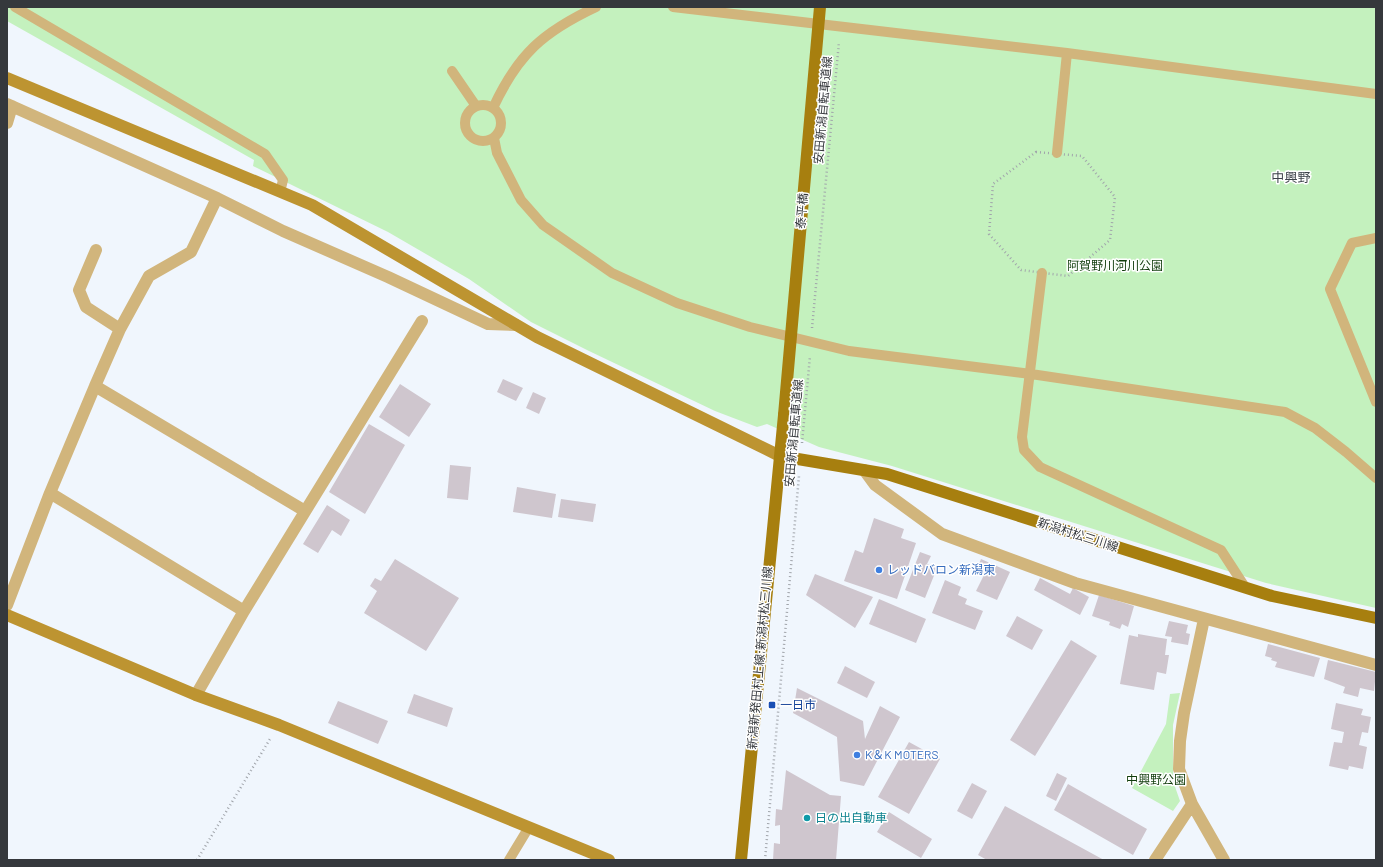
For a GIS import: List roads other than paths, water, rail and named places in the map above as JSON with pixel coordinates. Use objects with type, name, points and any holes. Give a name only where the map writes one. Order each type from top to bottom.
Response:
[{"type":"main road","name":"泰平橋","points":[[780,456],[820,7]]},
{"type":"main road","name":"新潟村松三川線","points":[[780,456],[887,474],[1272,596],[1376,618]]},
{"type":"main road","name":"新潟新発田村上線;新潟村松三川線","points":[[741,860],[780,456]]},
{"type":"street","points":[[7,78],[312,205],[536,337],[780,456]]},
{"type":"street","points":[[7,123],[10,105],[217,198],[283,231],[388,277],[488,324],[516,325]]},
{"type":"street","points":[[7,604],[50,493],[120,329],[149,276],[191,252],[217,198]]},
{"type":"street","points":[[96,250],[79,290],[86,307],[120,329]]},
{"type":"street","points":[[196,695],[244,611],[422,321]]},
{"type":"street","points":[[95,386],[305,511]]},
{"type":"street","points":[[864,470],[875,485],[942,534],[1075,583],[1376,665]]},
{"type":"street","points":[[50,493],[244,611]]},
{"type":"street","points":[[7,616],[196,695],[278,725],[609,860]]},
{"type":"street","points":[[1204,619],[1184,713],[1180,741],[1179,770],[1192,804],[1224,860]]},
{"type":"street","points":[[1155,860],[1192,804]]},
{"type":"lane","points":[[15,7],[265,154],[283,180],[280,192]]},
{"type":"lane","points":[[493,108],[506,80],[538,42],[570,20],[596,7]]},
{"type":"lane","points":[[673,7],[1067,53],[1376,94]]},
{"type":"lane","points":[[1057,153],[1067,53]]},
{"type":"lane","points":[[452,71],[476,106]]},
{"type":"lane","points":[[487,105],[493,108],[497,111],[501,122],[498,133],[494,138],[488,140],[476,140],[468,132],[466,126],[467,114],[476,106],[487,105]]},
{"type":"lane","points":[[494,138],[497,154],[521,200],[543,225],[612,273],[677,303],[750,327],[849,351],[1031,374],[1284,412],[1315,428],[1376,478]]},
{"type":"lane","points":[[1376,238],[1352,243],[1330,290],[1376,402]]},
{"type":"lane","points":[[1042,273],[1031,374],[1022,437],[1024,450],[1040,467],[1221,550],[1245,588]]},
{"type":"lane","points":[[509,860],[529,827]]},
{"type":"place","name":"レッドバロン新潟東","points":[[879,570]]},
{"type":"place","name":"一日市","points":[[772,705]]},
{"type":"place","name":"K＆K MOTERS","points":[[857,755]]},
{"type":"place","name":"日の出自動車","points":[[807,818]]},
{"type":"district","name":"中興野","points":[[1291,177]]},
{"type":"park label","name":"阿賀野川河川公園","points":[[1115,266]]},
{"type":"park label","name":"中興野公園","points":[[1156,780]]}]
